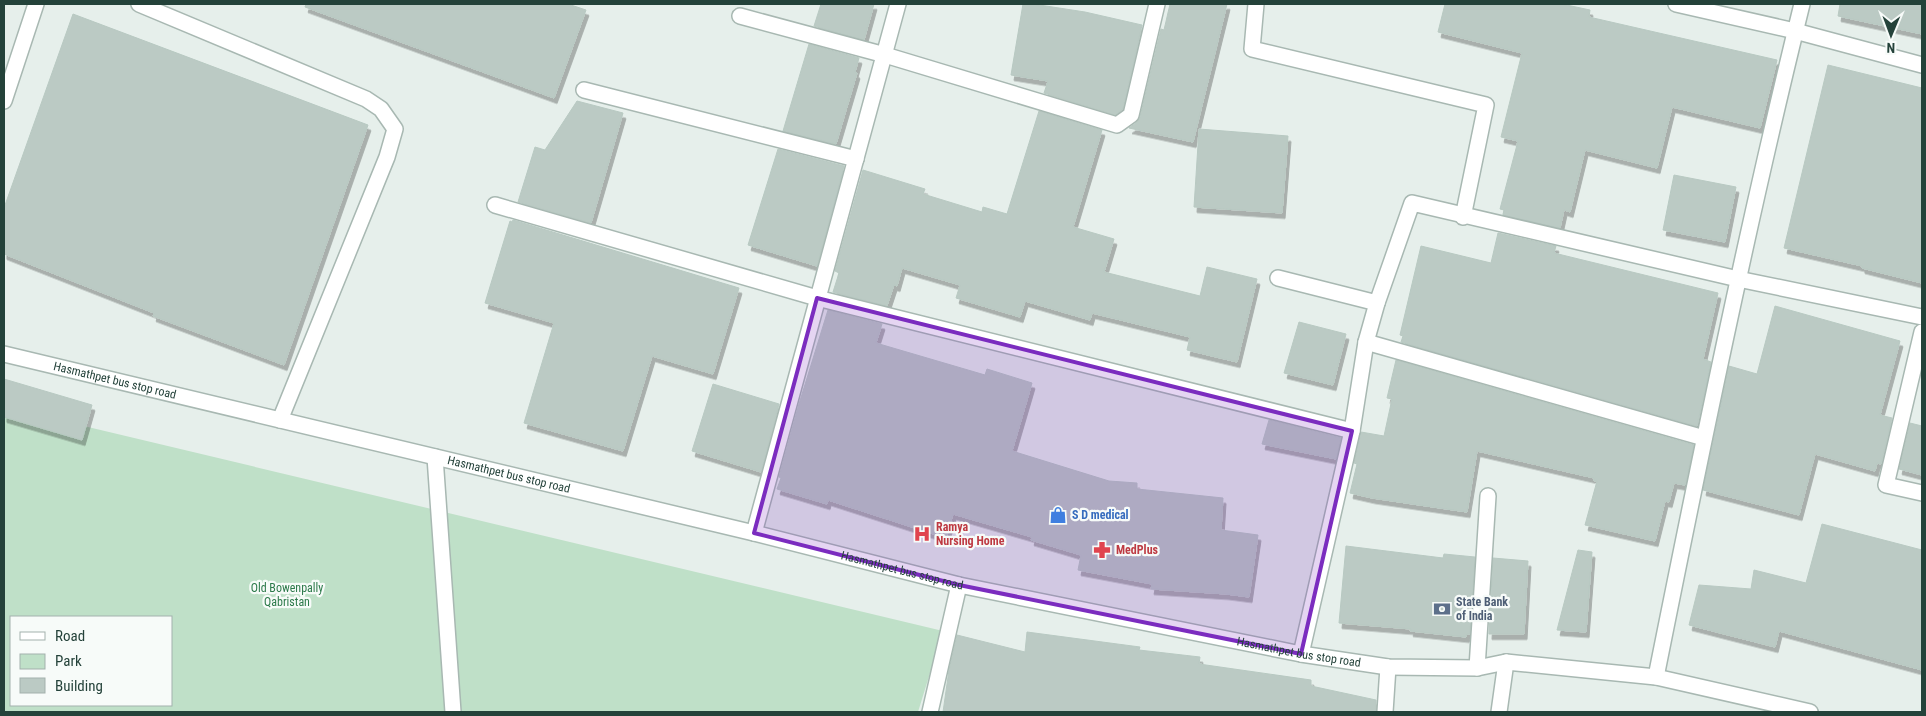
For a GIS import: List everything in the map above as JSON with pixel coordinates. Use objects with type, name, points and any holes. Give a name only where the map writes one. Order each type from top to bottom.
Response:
[{"type":"street","points":[[4,101],[36,4]]},
{"type":"street","points":[[139,4],[366,99],[381,109],[395,129],[387,157],[280,420]]},
{"type":"street","points":[[754,533],[898,4]]},
{"type":"street","points":[[740,16],[885,54],[1117,125],[1131,116],[1157,4]]},
{"type":"street","points":[[1256,4],[1252,49],[1486,106],[1463,216]]},
{"type":"street","points":[[1676,4],[1796,31],[1922,65]]},
{"type":"street","points":[[1656,677],[1738,279],[1802,4]]},
{"type":"street","points":[[584,90],[856,159]]},
{"type":"street","points":[[1301,654],[1352,431],[1366,342],[1377,303],[1412,204],[1738,279],[1922,317]]},
{"type":"street","points":[[495,205],[817,298],[1352,431]]},
{"type":"street","points":[[1278,278],[1377,303]]},
{"type":"street","points":[[1922,332],[1886,485],[1922,493]]},
{"type":"street","points":[[1366,342],[1704,438]]},
{"type":"street","name":"Hasmathpet bus stop road","points":[[4,354],[754,533],[958,585],[1301,654],[1388,667],[1477,668],[1506,662],[1656,677],[1793,710],[1810,712]]},
{"type":"street","points":[[435,457],[453,712]]},
{"type":"street","points":[[1477,668],[1488,496]]},
{"type":"street","points":[[930,712],[958,585]]},
{"type":"street","points":[[1499,712],[1506,662]]},
{"type":"street","points":[[1385,712],[1388,667]]},
{"type":"highlighted area","points":[[817,298],[1352,431],[1301,654],[959,585],[754,533]]},
{"type":"green space","name":"Old Bowenpally Qabristan","points":[[4,407],[943,631],[918,712],[4,712]]},
{"type":"building","points":[[306,4],[568,4],[586,10],[554,98],[305,7]]},
{"type":"building","points":[[821,4],[874,4],[864,40],[814,26]]},
{"type":"building","points":[[1023,4],[1085,12],[1142,25],[1123,109],[1115,115],[1044,93],[1048,81],[1011,75]]},
{"type":"building","points":[[1170,4],[1227,4],[1193,142],[1129,128],[1140,117],[1161,29],[1164,30]]},
{"type":"building","points":[[1445,4],[1562,4],[1590,10],[1589,17],[1777,60],[1760,128],[1672,107],[1657,168],[1585,150],[1570,212],[1564,210],[1560,228],[1503,215],[1504,210],[1500,209],[1518,141],[1501,137],[1522,53],[1438,32]]},
{"type":"building","points":[[1840,4],[1922,4],[1922,34],[1838,16]]},
{"type":"building","points":[[73,14],[368,125],[284,365],[153,316],[154,313],[4,254],[4,208]]},
{"type":"building","points":[[809,44],[859,58],[855,72],[857,73],[836,144],[783,131]]},
{"type":"building","points":[[1828,65],[1922,88],[1922,283],[1862,268],[1862,266],[1784,248]]},
{"type":"building","points":[[577,101],[623,113],[591,223],[518,202],[535,147],[545,150]]},
{"type":"building","points":[[1039,111],[1102,130],[1073,227],[1114,239],[1104,272],[1200,296],[1207,267],[1257,279],[1237,362],[1187,350],[1190,337],[1092,313],[1090,320],[1025,301],[1020,317],[956,298],[960,285],[902,268],[897,286],[894,285],[887,306],[833,292],[839,273],[835,271],[863,170],[925,189],[923,194],[982,212],[983,207],[1007,214]]},
{"type":"building","points":[[1199,129],[1288,136],[1282,213],[1194,207]]},
{"type":"building","points":[[778,149],[844,166],[817,266],[748,245]]},
{"type":"building","points":[[1674,175],[1736,187],[1725,242],[1663,230]]},
{"type":"building","points":[[513,220],[739,288],[713,374],[652,356],[623,451],[524,423],[554,323],[485,303],[510,221],[512,222]]},
{"type":"building","points":[[1498,233],[1556,246],[1554,253],[1718,293],[1703,359],[1711,362],[1697,426],[1401,342],[1403,336],[1400,335],[1421,246],[1491,263]]},
{"type":"building","points":[[1775,306],[1900,341],[1880,415],[1892,418],[1881,464],[1877,463],[1875,471],[1815,454],[1799,515],[1703,490],[1729,366],[1757,374]]},
{"type":"building","points":[[828,310],[882,324],[876,343],[985,375],[987,369],[1032,383],[1012,451],[1109,481],[1137,483],[1137,489],[1223,498],[1221,530],[1258,535],[1249,597],[1151,589],[1152,584],[1078,570],[1081,555],[1031,540],[1032,537],[953,514],[946,538],[828,500],[827,504],[777,489],[799,404]]},
{"type":"building","points":[[1299,322],[1346,334],[1333,385],[1284,373]]},
{"type":"building","points":[[1396,360],[1694,445],[1685,485],[1674,483],[1669,502],[1665,501],[1655,541],[1585,525],[1597,481],[1594,481],[1594,478],[1477,451],[1467,512],[1350,493],[1357,464],[1354,463],[1361,432],[1384,436],[1392,399],[1387,398]]},
{"type":"building","points":[[4,379],[92,405],[82,440],[4,417]]},
{"type":"building","points":[[713,384],[779,404],[761,472],[692,451]]},
{"type":"building","points":[[1269,420],[1341,438],[1336,459],[1262,444]]},
{"type":"building","points":[[1910,423],[1922,426],[1922,475],[1899,469]]},
{"type":"building","points":[[1822,524],[1922,550],[1922,670],[1779,631],[1775,647],[1689,625],[1699,585],[1751,589],[1754,570],[1806,583]]},
{"type":"building","points":[[1346,546],[1443,558],[1444,554],[1475,557],[1470,634],[1467,634],[1466,637],[1410,631],[1411,629],[1339,623]]},
{"type":"building","points":[[1578,550],[1592,552],[1586,632],[1557,630]]},
{"type":"building","points":[[1493,558],[1528,561],[1524,634],[1489,634]]},
{"type":"building","points":[[1027,632],[1140,647],[1139,650],[1200,657],[1199,664],[1311,680],[1311,686],[1376,700],[1376,712],[943,712],[949,670],[957,635],[1025,652]]},
{"type":"place","name":"S D medical","points":[[1058,515]]},
{"type":"place","name":"Ramya Nursing Home","points":[[922,534]]},
{"type":"place","name":"MedPlus","points":[[1102,550]]},
{"type":"place","name":"State Bank of India","points":[[1442,609]]}]
